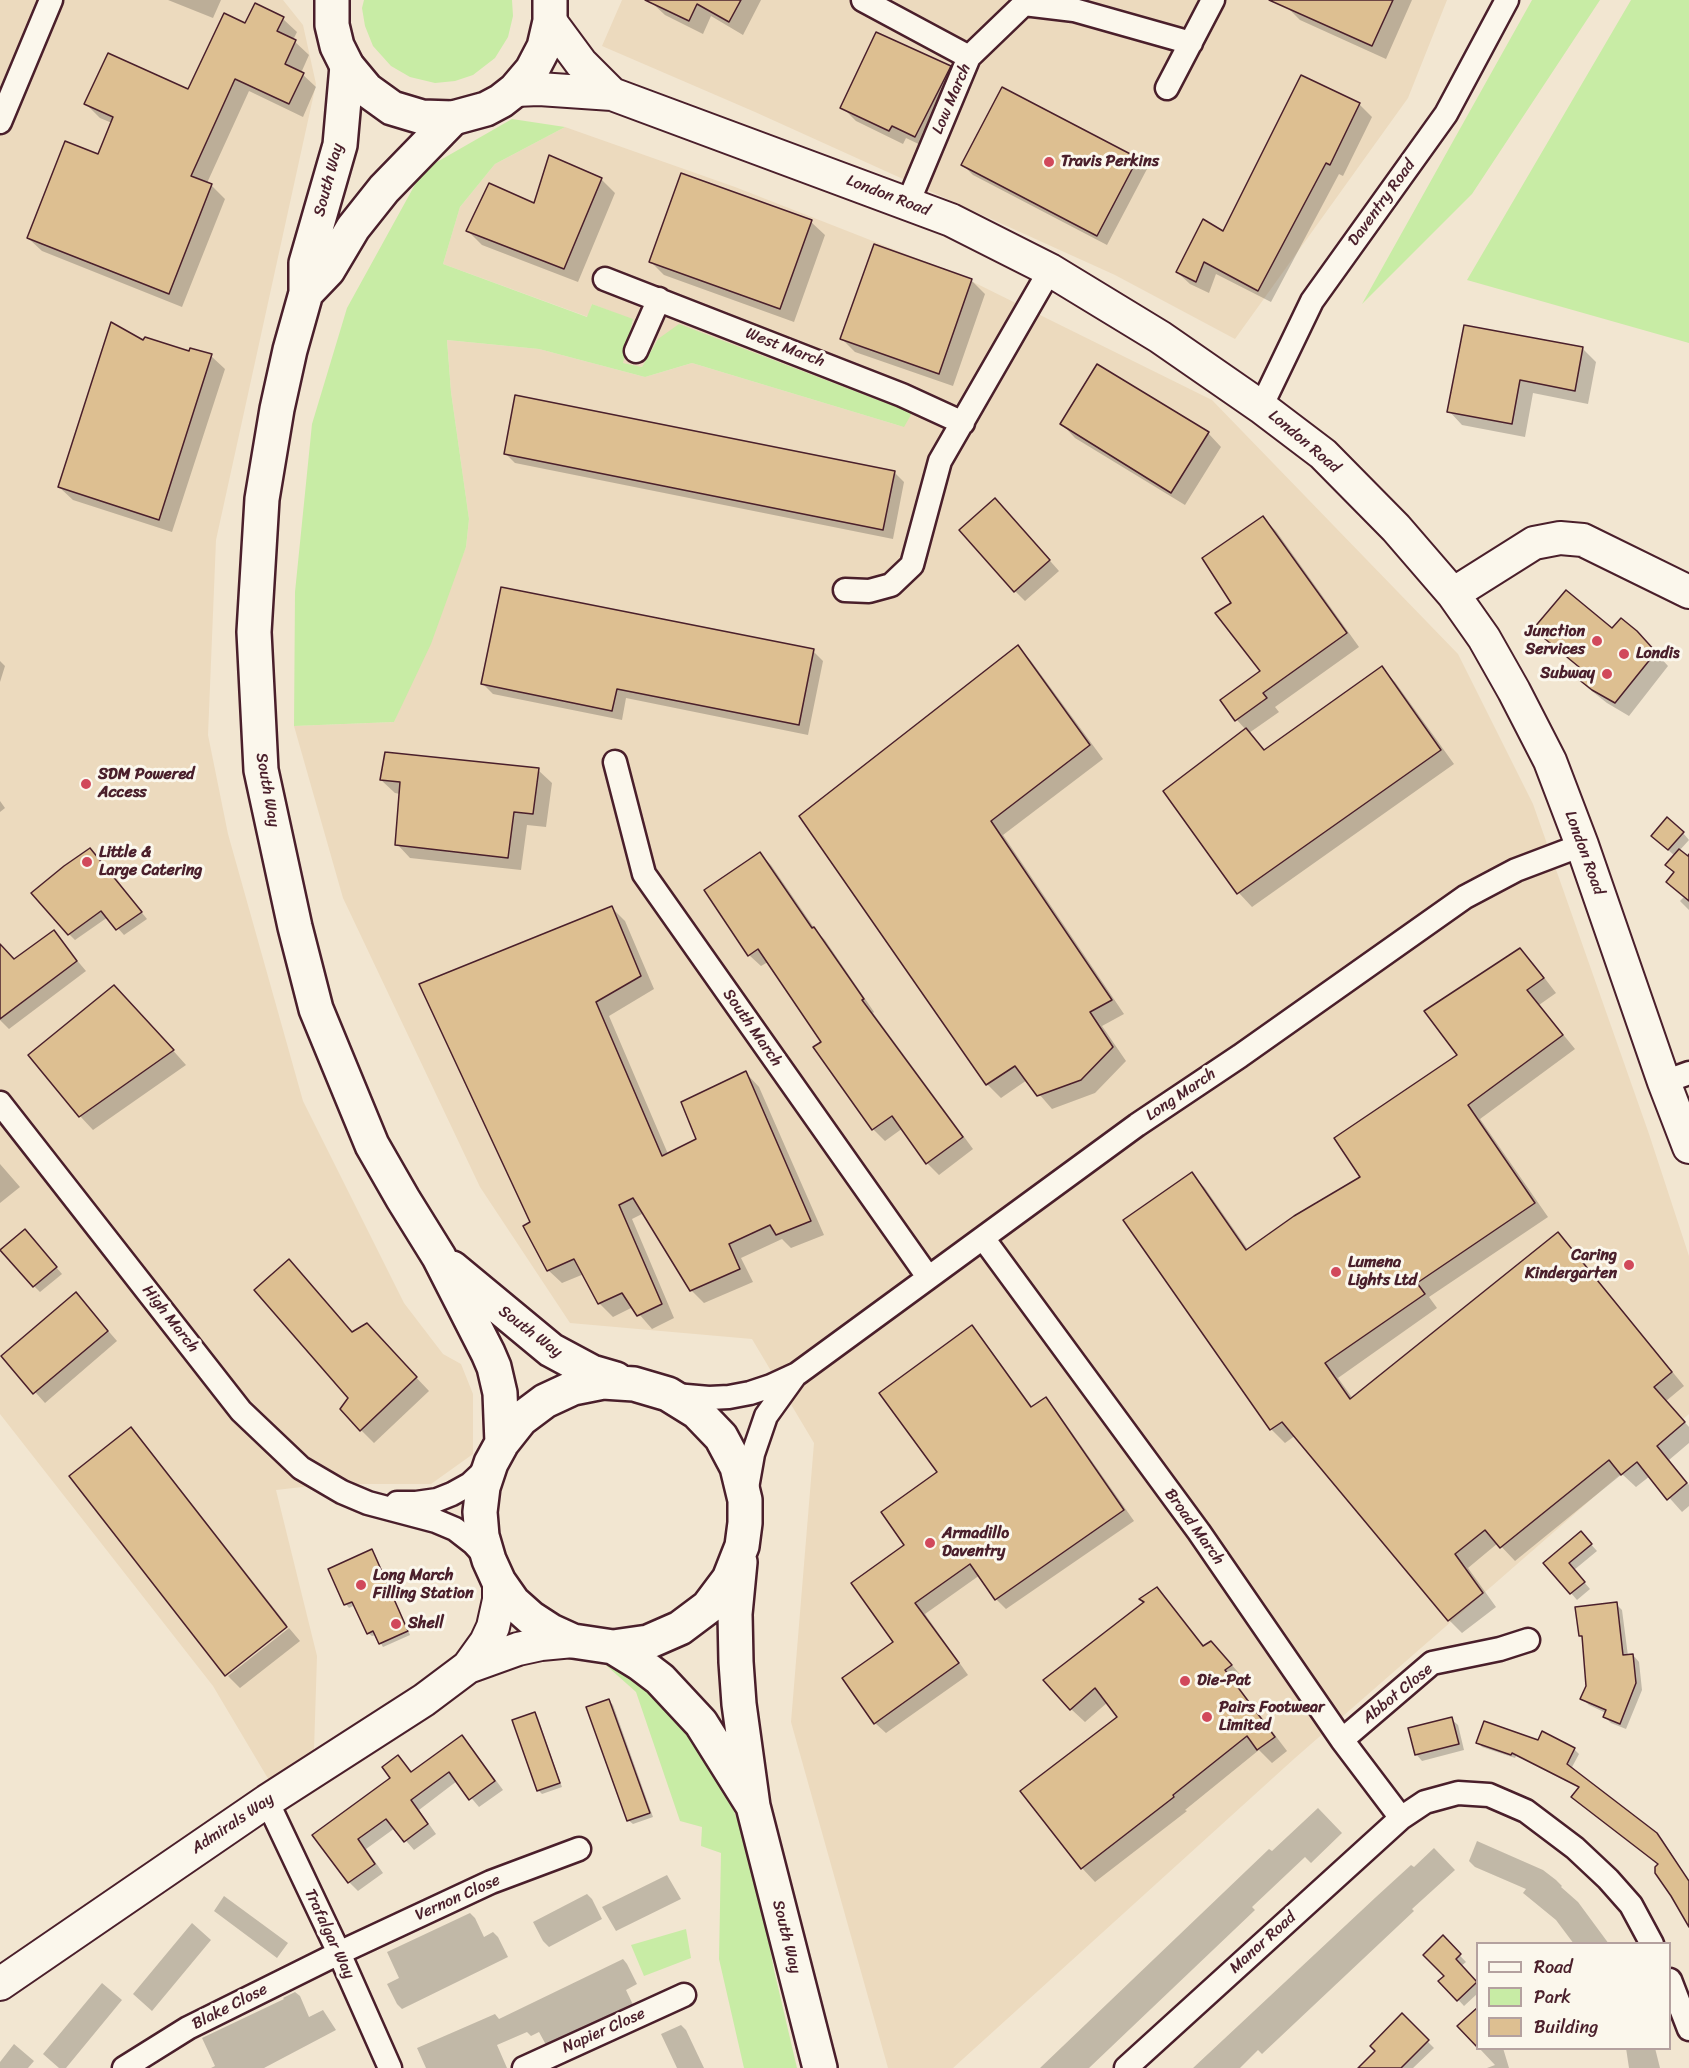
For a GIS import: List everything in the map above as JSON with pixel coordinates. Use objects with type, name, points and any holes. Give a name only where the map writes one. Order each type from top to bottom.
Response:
[{"type":"main road","points":[[326,8],[347,66],[367,90],[392,108],[422,117],[453,118],[486,109],[515,90],[544,47],[550,11]]},
{"type":"main road","name":"London Road","points":[[550,11],[581,63],[612,94]]},
{"type":"main road","name":"South Way","points":[[347,66],[340,145],[306,263],[306,293],[285,369],[261,499],[254,632],[261,770],[295,927],[316,1009],[372,1145],[439,1257],[494,1367],[500,1393],[496,1453]]},
{"type":"main road","name":"London Road","points":[[515,90],[539,89],[612,94],[908,202],[951,220],[1050,270],[1160,337],[1261,407],[1323,454],[1396,528],[1453,594],[1484,638],[1514,691],[1550,761],[1677,1077],[1689,1146]]},
{"type":"main road","name":"South Way","points":[[306,293],[328,270],[353,228],[384,189],[453,118]]},
{"type":"main road","points":[[1453,594],[1534,543],[1560,538],[1583,540],[1689,592]]},
{"type":"main road","name":"South Way","points":[[439,1257],[551,1350],[592,1372],[668,1394],[697,1412],[721,1437],[737,1467],[745,1500],[745,1523],[735,1614],[736,1662],[739,1704],[753,1806],[820,2068]]},
{"type":"main road","points":[[634,1384],[603,1382],[573,1388],[545,1401],[521,1419],[496,1453],[483,1487],[480,1512],[482,1536],[494,1571],[513,1602],[531,1618],[573,1641],[613,1647],[648,1642],[680,1628],[708,1607],[729,1579],[742,1546]]},
{"type":"main road","name":"Admirals Way","points":[[468,1667],[486,1642],[493,1627],[500,1600],[494,1571]]},
{"type":"main road","name":"Admirals Way","points":[[0,1984],[267,1801],[424,1700],[468,1667],[518,1649],[573,1641]]},
{"type":"main road","name":"South Way","points":[[613,1647],[639,1663],[681,1699],[701,1723],[753,1806]]},
{"type":"street","points":[[0,122],[51,0]]},
{"type":"street","points":[[863,0],[969,57]]},
{"type":"street","points":[[1167,88],[1213,0]]},
{"type":"street","name":"Daventry Road","points":[[1261,407],[1312,301],[1446,114],[1507,0]]},
{"type":"street","name":"Low March","points":[[908,202],[969,57],[1024,4],[1074,10],[1191,43]]},
{"type":"street","points":[[845,590],[869,591],[891,585],[912,565],[940,461],[1050,270]]},
{"type":"street","name":"West March","points":[[605,279],[902,394],[963,423]]},
{"type":"street","points":[[636,351],[658,299]]},
{"type":"street","name":"South March","points":[[615,762],[644,874],[928,1277]]},
{"type":"street","name":"Long March","points":[[668,1394],[709,1398],[729,1396],[771,1386],[797,1374],[1137,1125],[1240,1056],[1465,897],[1516,870],[1582,845]]},
{"type":"street","name":"High March","points":[[0,1103],[241,1411],[301,1468],[342,1492],[368,1503],[436,1521],[455,1529],[473,1543],[494,1571]]},
{"type":"street","name":"Broad March","points":[[983,1238],[1199,1532],[1342,1740],[1401,1818]]},
{"type":"street","name":"Long March","points":[[745,1500],[753,1454],[766,1416],[797,1374]]},
{"type":"street","name":"High March","points":[[368,1503],[416,1503],[437,1500],[470,1484],[496,1453]]},
{"type":"street","name":"Abbot Close","points":[[1342,1740],[1432,1664],[1528,1640]]},
{"type":"street","name":"Manor Road","points":[[1126,2068],[1401,1818],[1425,1802],[1458,1793],[1489,1795],[1526,1811],[1575,1848],[1608,1879],[1631,1905],[1651,1942]]},
{"type":"street","name":"Trafalgar Way","points":[[267,1801],[390,2068]]},
{"type":"street","name":"Vernon Close","points":[[339,1953],[490,1882],[579,1849]]},
{"type":"street","name":"Blake Close","points":[[124,2068],[188,2028],[339,1953]]},
{"type":"street","points":[[1671,1983],[1689,2029]]},
{"type":"street","name":"Napier Close","points":[[524,2068],[684,1995]]},
{"type":"shaded area","points":[[0,0],[283,0],[303,25],[316,84],[216,540],[208,735],[228,834],[303,1101],[404,1303],[443,1354],[461,1364],[473,1394],[473,1454],[431,1484],[329,1484],[276,1490],[317,1656],[314,1750],[276,1792],[213,1686],[0,1414]]},
{"type":"shaded area","points":[[622,0],[1447,0],[1408,98],[1235,339],[1115,275],[755,112],[602,46]]},
{"type":"shaded area","points":[[565,127],[735,187],[957,274],[1212,400],[1458,654],[1533,804],[1649,1134],[1689,1256],[1689,1414],[1295,1758],[953,2068],[888,2068],[791,1722],[814,1443],[752,1339],[570,1323],[480,1187],[343,898],[294,726],[394,722],[466,547],[469,519],[451,392],[447,340],[539,349],[645,377],[692,363],[904,427],[658,339],[642,367],[622,363],[633,320],[592,304],[588,317],[443,264],[460,207],[495,164]]},
{"type":"green space","points":[[364,0],[512,0],[513,16],[508,37],[495,58],[473,75],[455,81],[435,83],[410,77],[391,66],[373,46],[365,26],[362,8]]},
{"type":"green space","points":[[1532,0],[1600,0],[1472,194],[1362,304]]},
{"type":"green space","points":[[1631,0],[1689,0],[1689,343],[1467,280]]},
{"type":"green space","points":[[512,119],[565,127],[495,164],[460,207],[443,264],[587,317],[592,304],[633,319],[623,363],[642,367],[658,339],[679,324],[912,413],[904,427],[692,363],[645,377],[539,349],[447,340],[451,392],[469,519],[466,547],[431,644],[394,722],[294,726],[295,592],[312,424],[347,308],[423,170]]},
{"type":"green space","points":[[599,1659],[652,1680],[714,1761],[753,1860],[774,1970],[797,2068],[744,2068],[719,1959],[721,1853],[701,1846],[702,1827],[680,1821],[636,1692]]},
{"type":"green space","points":[[686,1929],[691,1958],[644,1976],[631,1945]]},
{"type":"building","points":[[645,0],[741,0],[729,22],[697,4],[689,21]]},
{"type":"building","points":[[1269,0],[1393,0],[1372,46]]},
{"type":"building","points":[[255,3],[284,17],[277,31],[296,40],[285,64],[304,73],[289,104],[235,79],[191,176],[212,184],[169,294],[27,238],[65,141],[98,154],[113,117],[84,104],[108,53],[188,89],[224,13],[245,23]]},
{"type":"building","points":[[876,32],[951,66],[915,137],[892,126],[889,131],[840,108]]},
{"type":"building","points":[[1301,75],[1360,103],[1330,165],[1326,163],[1258,291],[1204,262],[1196,282],[1176,272],[1203,219],[1223,231]]},
{"type":"building","name":"Travis Perkins","points":[[1002,87],[1138,158],[1097,236],[961,165]]},
{"type":"building","points":[[549,155],[602,178],[564,269],[466,231],[489,183],[534,203]]},
{"type":"building","points":[[681,173],[812,220],[780,309],[649,262]]},
{"type":"building","points":[[874,244],[972,279],[939,374],[840,339]]},
{"type":"building","points":[[111,322],[143,340],[145,337],[189,351],[190,348],[212,354],[159,520],[58,487]]},
{"type":"building","points":[[1464,325],[1583,347],[1575,391],[1520,380],[1512,424],[1447,412]]},
{"type":"building","points":[[1097,364],[1209,432],[1171,493],[1060,424]]},
{"type":"building","points":[[515,395],[895,471],[883,530],[504,454]]},
{"type":"building","points":[[995,498],[1050,560],[1014,592],[959,530]]},
{"type":"building","points":[[1263,516],[1347,633],[1263,693],[1267,698],[1235,721],[1220,700],[1260,671],[1215,613],[1231,603],[1202,558]]},
{"type":"building","points":[[501,587],[814,649],[799,725],[617,689],[612,711],[481,684]]},
{"type":"building","name":"Junction Services","points":[[1566,590],[1612,628],[1621,618],[1637,631],[1656,652],[1615,703],[1592,690],[1573,675],[1579,667],[1533,629]]},
{"type":"building","points":[[1018,645],[1090,745],[991,821],[1112,1000],[1090,1012],[1113,1047],[1081,1080],[1037,1096],[1015,1066],[986,1085],[799,816]]},
{"type":"building","points":[[1382,666],[1441,750],[1237,894],[1163,791],[1246,728],[1264,750]]},
{"type":"building","points":[[385,752],[539,768],[533,814],[514,812],[508,858],[395,845],[400,782],[380,780]]},
{"type":"building","points":[[1667,817],[1684,832],[1668,850],[1651,836]]},
{"type":"building","points":[[90,848],[142,912],[116,930],[101,911],[68,935],[31,893]]},
{"type":"building","points":[[1679,849],[1688,856],[1689,854],[1689,901],[1666,882],[1674,872],[1665,865]]},
{"type":"building","points":[[760,852],[864,999],[862,1000],[963,1137],[926,1164],[892,1116],[872,1130],[813,1047],[821,1042],[758,949],[748,956],[704,890]]},
{"type":"building","points":[[612,906],[641,976],[596,1002],[662,1156],[696,1139],[681,1102],[746,1071],[811,1221],[776,1235],[770,1225],[729,1244],[740,1269],[690,1291],[633,1198],[619,1205],[662,1304],[637,1316],[622,1293],[598,1304],[574,1259],[547,1271],[523,1226],[530,1222],[419,984]]},
{"type":"building","points":[[54,930],[77,961],[0,1019],[0,944],[14,959]]},
{"type":"building","points":[[1520,948],[1544,978],[1527,990],[1563,1035],[1468,1105],[1535,1203],[1417,1283],[1425,1294],[1325,1363],[1350,1399],[1558,1232],[1672,1372],[1654,1387],[1685,1422],[1657,1446],[1687,1483],[1667,1500],[1637,1462],[1621,1475],[1609,1460],[1500,1548],[1485,1530],[1455,1554],[1483,1593],[1448,1621],[1282,1422],[1270,1430],[1123,1220],[1192,1172],[1246,1250],[1294,1216],[1360,1177],[1334,1138],[1457,1055],[1424,1011]]},
{"type":"building","points":[[114,985],[174,1050],[79,1117],[28,1055]]},
{"type":"building","points":[[25,1229],[57,1267],[33,1287],[0,1250]]},
{"type":"building","points":[[289,1259],[352,1332],[367,1323],[417,1377],[360,1431],[340,1409],[348,1398],[254,1290]]},
{"type":"building","points":[[76,1292],[108,1331],[33,1394],[1,1356]]},
{"type":"building","points":[[972,1325],[1031,1407],[1046,1397],[1124,1510],[995,1600],[970,1564],[915,1603],[959,1663],[874,1724],[842,1678],[893,1642],[851,1583],[904,1545],[881,1512],[937,1472],[879,1393]]},
{"type":"building","points":[[131,1427],[287,1627],[225,1676],[69,1476]]},
{"type":"building","points":[[1581,1531],[1592,1544],[1569,1563],[1585,1582],[1570,1594],[1543,1563]]},
{"type":"building","name":"Long March Filling Station","points":[[372,1549],[408,1631],[379,1644],[373,1631],[367,1634],[352,1602],[344,1605],[328,1569]]},
{"type":"building","points":[[1157,1587],[1203,1646],[1211,1641],[1232,1665],[1225,1670],[1275,1737],[1257,1750],[1247,1736],[1173,1795],[1174,1797],[1081,1869],[1020,1791],[1117,1717],[1095,1688],[1070,1710],[1043,1680],[1144,1602],[1139,1599]]},
{"type":"building","points":[[1617,1602],[1623,1655],[1633,1654],[1636,1683],[1620,1724],[1603,1717],[1606,1710],[1580,1699],[1586,1686],[1582,1636],[1579,1636],[1575,1607]]},
{"type":"building","points":[[609,1699],[650,1813],[627,1821],[586,1707]]},
{"type":"building","points":[[535,1712],[560,1783],[537,1791],[512,1720]]},
{"type":"building","points":[[1452,1717],[1459,1744],[1415,1755],[1408,1728]]},
{"type":"building","points":[[1484,1721],[1538,1740],[1542,1731],[1575,1748],[1567,1764],[1657,1833],[1689,1881],[1689,1927],[1655,1873],[1655,1867],[1658,1864],[1571,1797],[1579,1787],[1512,1753],[1511,1755],[1476,1743]]},
{"type":"building","points":[[462,1735],[495,1781],[469,1800],[449,1772],[411,1800],[428,1824],[404,1842],[386,1819],[358,1839],[375,1864],[348,1883],[312,1835],[390,1778],[382,1767],[398,1755],[411,1772]]},
{"type":"building","points":[[1443,1935],[1461,1954],[1456,1959],[1476,1983],[1457,2001],[1438,1981],[1444,1976],[1423,1955]]},
{"type":"building","points":[[1476,2009],[1476,2046],[1457,2026]]},
{"type":"building","points":[[1402,2013],[1429,2040],[1401,2068],[1358,2068],[1375,2051],[1370,2046]]},
{"type":"place","name":"Travis Perkins","points":[[1049,162]]},
{"type":"place","name":"Junction Services","points":[[1597,641]]},
{"type":"place","name":"Londis","points":[[1624,654]]},
{"type":"place","name":"Subway","points":[[1607,674]]},
{"type":"place","name":"SDM Powered Access","points":[[86,784]]},
{"type":"place","name":"Little & Large Catering","points":[[87,862]]},
{"type":"place","name":"Caring Kindergarten","points":[[1629,1265]]},
{"type":"place","name":"Lumena Lights Ltd","points":[[1336,1272]]},
{"type":"place","name":"Armadillo Daventry","points":[[930,1543]]},
{"type":"place","name":"Long March Filling Station","points":[[361,1585]]},
{"type":"place","name":"Shell","points":[[396,1624]]},
{"type":"place","name":"Die-Pat","points":[[1185,1681]]},
{"type":"place","name":"Pairs Footwear Limited","points":[[1207,1717]]}]
